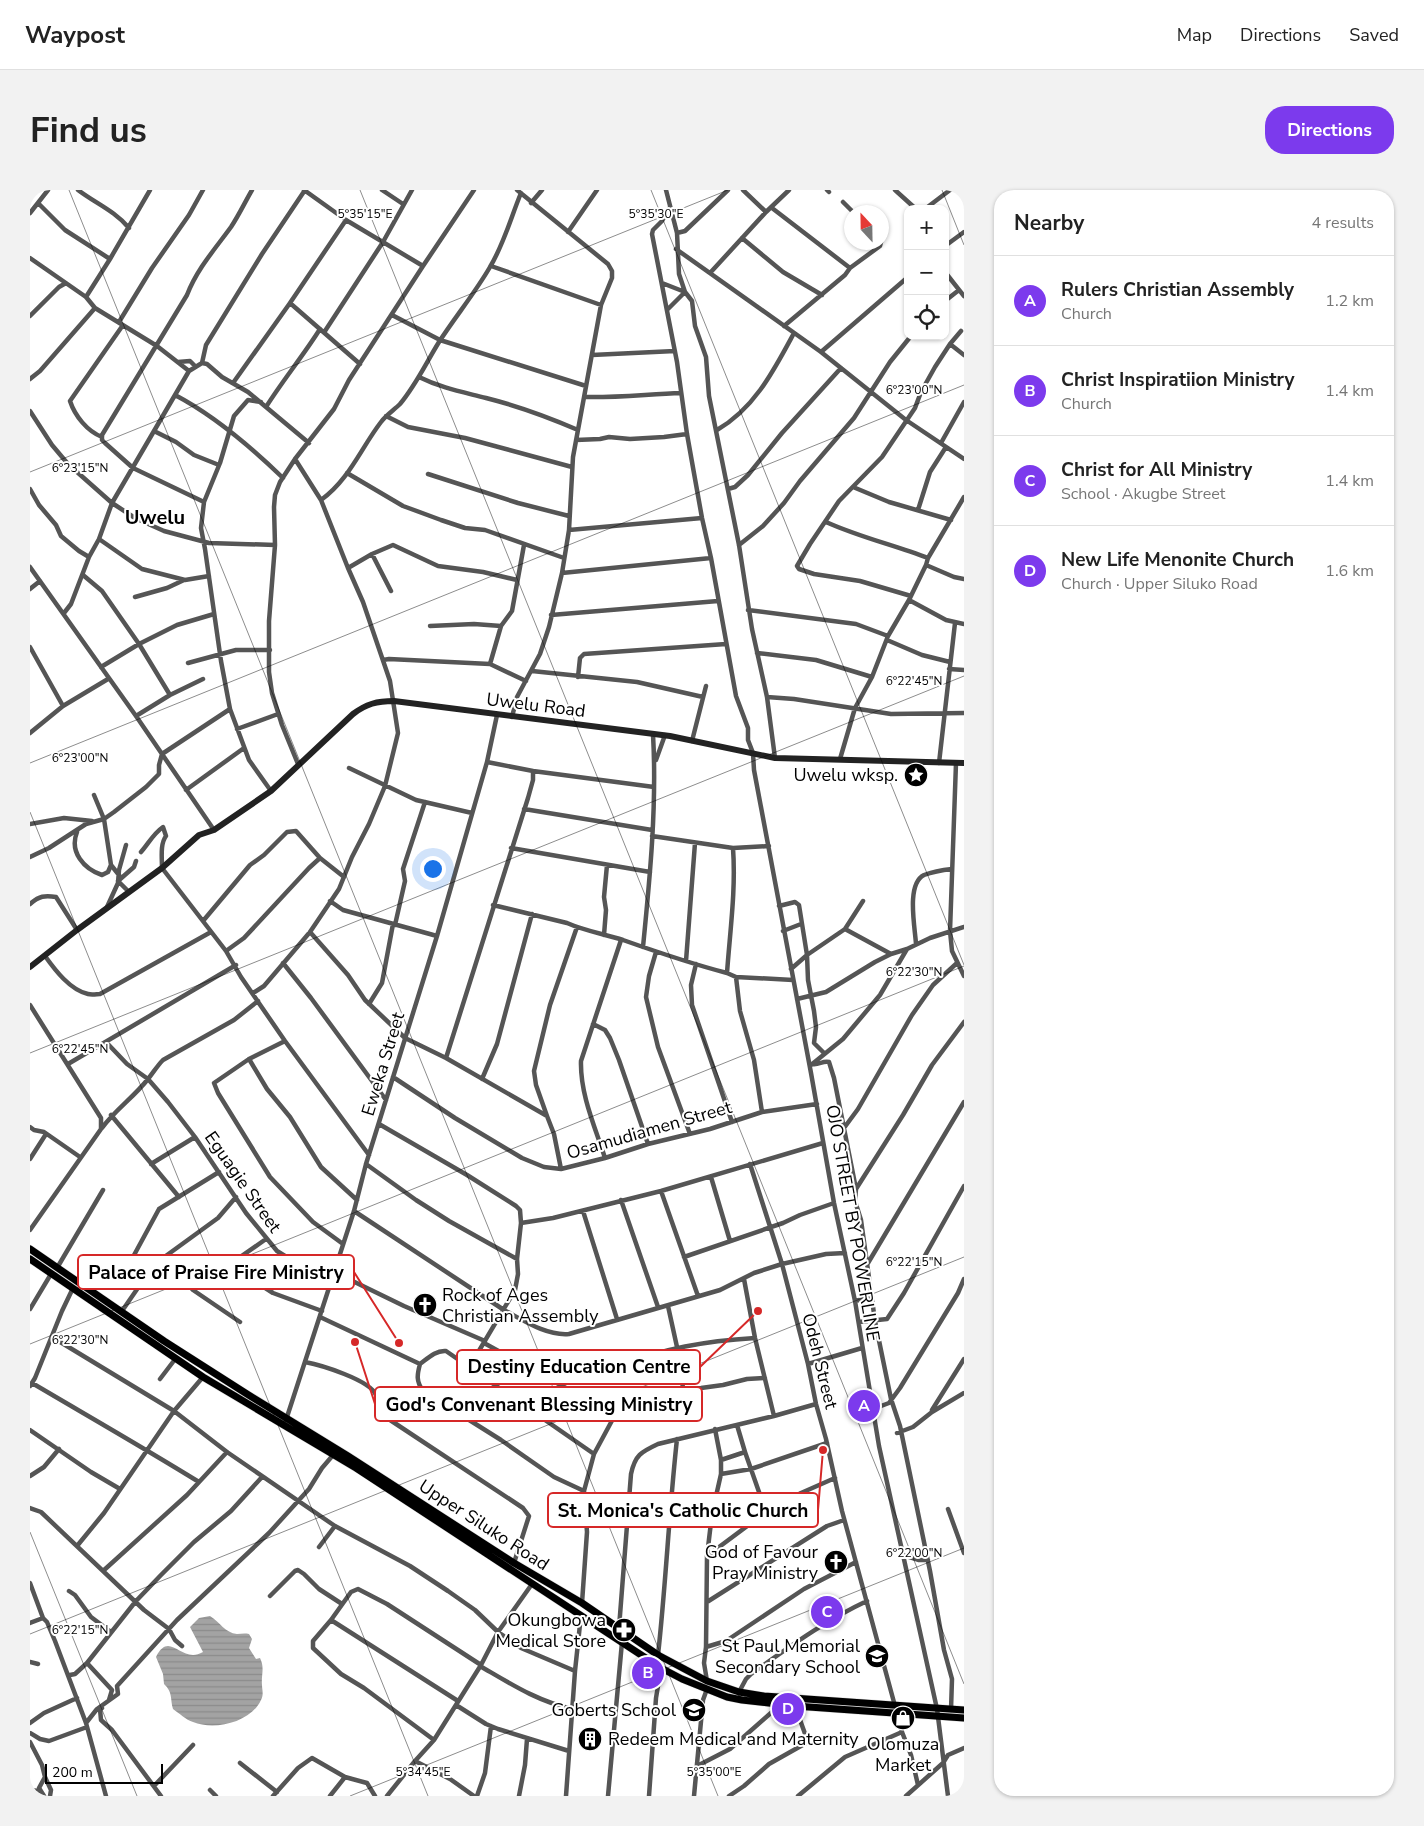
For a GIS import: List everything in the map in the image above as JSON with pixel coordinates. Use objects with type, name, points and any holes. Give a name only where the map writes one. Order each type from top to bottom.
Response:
[{"type":"main road","name":"Upper Siluko Road","points":[[30,1249],[285,1422],[661,1668],[682,1679],[764,1696],[937,1713],[964,1718]]},
{"type":"main road","name":"Upper Siluko Road","points":[[30,1259],[204,1377],[348,1456],[514,1563],[582,1603],[658,1655],[728,1697],[795,1706],[896,1709]]},
{"type":"main road","name":"Upper Siluko Road","points":[[937,1713],[964,1710]]},
{"type":"street","points":[[30,213],[48,190]]},
{"type":"street","points":[[78,190],[101,207],[112,212],[128,228]]},
{"type":"street","points":[[86,297],[149,192],[142,190]]},
{"type":"street","points":[[203,190],[189,215],[152,268],[121,324],[70,402],[83,424],[94,434],[102,437],[105,443],[133,468],[204,502]]},
{"type":"street","points":[[102,437],[187,295],[192,282],[233,224],[252,190]]},
{"type":"street","points":[[202,363],[206,346],[262,254],[305,190],[346,220],[423,266]]},
{"type":"street","points":[[382,190],[403,204]]},
{"type":"street","points":[[266,407],[283,380],[322,330],[383,242],[412,190]]},
{"type":"street","points":[[298,764],[278,714],[269,672],[269,621],[275,545],[275,495],[295,459],[334,409],[360,364],[474,190]]},
{"type":"street","points":[[532,203],[542,190]]},
{"type":"street","points":[[568,232],[597,190]]},
{"type":"street","points":[[666,190],[677,233],[676,249],[679,274],[685,292],[692,301],[695,326],[706,357],[709,396],[739,545],[748,610],[767,697],[775,758]]},
{"type":"street","points":[[677,233],[685,231],[728,190]]},
{"type":"street","points":[[743,190],[766,212]]},
{"type":"street","points":[[710,272],[789,190]]},
{"type":"street","points":[[895,190],[912,205]]},
{"type":"street","points":[[321,500],[334,490],[386,416],[400,404],[419,377],[440,340],[491,266],[519,191],[608,264],[612,271],[612,278],[601,305],[576,440],[572,467],[569,530],[562,573],[540,654],[517,697],[512,717]]},
{"type":"street","points":[[930,205],[946,191]]},
{"type":"street","points":[[842,202],[845,205]]},
{"type":"street","points":[[38,203],[66,230],[110,259]]},
{"type":"street","name":"OJO STREET BY POWERLINE","points":[[670,207],[652,234],[675,351],[686,434],[736,696],[748,728],[748,740],[753,753],[754,770],[783,931],[811,1065],[834,1203],[855,1301],[879,1446],[937,1713],[948,1796]]},
{"type":"street","points":[[772,208],[850,268]]},
{"type":"street","points":[[233,382],[290,303],[346,220]]},
{"type":"street","points":[[949,243],[964,233]]},
{"type":"street","points":[[742,238],[783,272],[822,295]]},
{"type":"street","points":[[676,249],[821,352],[906,420],[964,459]]},
{"type":"street","points":[[784,326],[846,275],[850,268],[875,250]]},
{"type":"street","points":[[30,258],[86,297],[95,308],[157,346],[189,371]]},
{"type":"street","points":[[491,266],[601,305]]},
{"type":"street","points":[[949,277],[964,296]]},
{"type":"street","points":[[821,352],[904,280]]},
{"type":"street","points":[[30,316],[59,287],[66,283]]},
{"type":"street","points":[[662,283],[685,292]]},
{"type":"street","points":[[949,298],[959,290]]},
{"type":"street","points":[[667,310],[685,292]]},
{"type":"street","points":[[290,303],[360,364]]},
{"type":"street","points":[[30,379],[40,371],[95,308]]},
{"type":"street","points":[[392,315],[440,340],[586,386]]},
{"type":"street","points":[[961,331],[935,367],[921,392],[915,408],[882,457],[839,501],[797,566],[814,574],[860,581],[910,598],[946,620],[964,624]]},
{"type":"street","points":[[717,430],[732,421],[755,398],[771,375],[794,333]]},
{"type":"street","points":[[739,545],[763,526],[784,503],[800,481],[854,418],[890,362],[908,340]]},
{"type":"street","points":[[950,344],[964,356]]},
{"type":"street","points":[[592,355],[675,351]]},
{"type":"street","points":[[178,362],[190,361],[195,366]]},
{"type":"street","points":[[64,613],[71,604],[112,503],[189,371],[195,366],[202,363],[207,364],[222,377],[248,392],[309,443]]},
{"type":"street","points":[[728,489],[735,487],[748,475],[782,433],[841,368]]},
{"type":"street","points":[[419,377],[452,390],[536,413],[578,430]]},
{"type":"street","points":[[248,392],[248,400],[238,410],[204,502],[201,528],[230,710],[244,748],[255,770],[271,791]]},
{"type":"street","points":[[584,397],[622,397],[638,394],[681,393]]},
{"type":"street","points":[[175,395],[207,413],[258,454],[283,478]]},
{"type":"street","points":[[248,400],[260,402]]},
{"type":"street","points":[[941,444],[964,402]]},
{"type":"street","points":[[30,411],[52,445],[68,464],[112,503],[135,518],[164,531],[216,544],[275,545]]},
{"type":"street","points":[[386,416],[408,427],[465,438],[572,467]]},
{"type":"street","points":[[154,431],[176,442],[194,455],[219,465]]},
{"type":"street","points":[[576,440],[609,437],[630,439],[686,434]]},
{"type":"street","points":[[918,510],[930,472],[946,447]]},
{"type":"street","points":[[253,993],[264,986],[310,932],[339,889],[385,786],[398,733],[390,682],[363,602],[321,500],[295,459]]},
{"type":"street","points":[[347,473],[403,506],[465,528],[485,530],[564,558]]},
{"type":"street","points":[[428,474],[518,503],[569,516]]},
{"type":"street","points":[[853,487],[889,502],[951,520]]},
{"type":"street","points":[[30,489],[38,505],[56,526],[61,536],[89,557]]},
{"type":"street","points":[[840,759],[855,708],[872,677],[888,638],[910,598],[928,558],[964,497]]},
{"type":"street","points":[[569,530],[702,518]]},
{"type":"street","points":[[826,522],[849,532],[928,558]]},
{"type":"street","points":[[99,539],[142,569],[185,580]]},
{"type":"street","points":[[348,568],[372,554],[393,545],[438,566],[483,572],[517,580]]},
{"type":"street","points":[[490,664],[502,626],[512,611],[524,545]]},
{"type":"street","points":[[372,554],[391,591]]},
{"type":"street","points":[[562,573],[711,558]]},
{"type":"street","points":[[926,565],[954,577],[964,579]]},
{"type":"street","points":[[30,567],[214,830]]},
{"type":"street","points":[[83,575],[102,591],[139,644],[170,695]]},
{"type":"street","points":[[135,597],[167,588],[185,580],[208,576]]},
{"type":"street","points":[[30,589],[40,581]]},
{"type":"street","points":[[551,615],[718,602]]},
{"type":"street","points":[[748,610],[856,624],[922,655],[950,662]]},
{"type":"street","points":[[101,667],[139,644],[177,625],[214,614]]},
{"type":"street","points":[[940,763],[955,623]]},
{"type":"street","points":[[430,626],[474,624],[502,626]]},
{"type":"street","points":[[578,677],[580,658],[584,654],[726,644]]},
{"type":"street","points":[[30,646],[63,706]]},
{"type":"street","points":[[188,663],[236,650],[270,650]]},
{"type":"street","points":[[757,654],[816,660],[872,677]]},
{"type":"street","points":[[383,660],[490,664],[526,681]]},
{"type":"street","points":[[950,669],[964,670]]},
{"type":"street","points":[[532,671],[636,682],[703,697]]},
{"type":"street","points":[[30,733],[63,706],[108,679]]},
{"type":"street","points":[[136,716],[170,695],[203,679]]},
{"type":"street","points":[[692,741],[706,686]]},
{"type":"street","points":[[767,697],[898,714],[964,713]]},
{"type":"street","name":"Uwelu Road","points":[[30,967],[106,908],[162,868],[199,835],[214,830],[271,791],[353,714],[364,705],[377,701],[394,701],[665,735],[775,758],[964,763]]},
{"type":"street","points":[[30,824],[64,818],[93,821],[104,819],[146,788],[159,774],[162,754],[230,710]]},
{"type":"street","points":[[237,729],[278,714]]},
{"type":"street","name":"Eweka Street","points":[[285,1422],[354,1211],[366,1164],[437,936],[487,762],[497,715]]},
{"type":"street","points":[[30,724],[34,729]]},
{"type":"street","points":[[643,947],[652,836],[655,763],[653,734]]},
{"type":"street","points":[[655,763],[665,735]]},
{"type":"street","points":[[186,790],[244,748]]},
{"type":"street","points":[[487,762],[533,771],[654,787]]},
{"type":"street","points":[[956,763],[950,931],[952,951],[964,976]]},
{"type":"street","points":[[349,768],[416,800],[472,813]]},
{"type":"street","points":[[446,1058],[524,810],[533,780],[533,771]]},
{"type":"street","points":[[94,796],[104,819],[111,865],[129,892]]},
{"type":"street","points":[[370,1004],[382,983],[394,924],[406,881],[403,869],[425,802]]},
{"type":"street","points":[[524,810],[652,830]]},
{"type":"street","points":[[30,857],[49,848],[93,821]]},
{"type":"street","points":[[141,852],[148,845],[154,833],[162,827],[166,836],[163,839],[162,852],[164,858],[162,868],[226,951],[241,977],[285,1041],[369,1155]]},
{"type":"street","points":[[77,830],[74,839],[75,850],[82,861],[92,871],[102,875],[108,872],[111,865]]},
{"type":"street","points":[[203,921],[250,865],[264,855],[287,832],[296,831],[320,858],[344,877]]},
{"type":"street","points":[[652,836],[733,848],[769,846]]},
{"type":"street","points":[[686,961],[695,843]]},
{"type":"street","points":[[106,908],[118,878],[126,845]]},
{"type":"street","points":[[511,848],[650,872]]},
{"type":"street","points":[[727,973],[734,904],[735,872],[733,848]]},
{"type":"street","points":[[226,951],[244,938],[308,868],[320,858]]},
{"type":"street","points":[[118,878],[134,868],[136,861]]},
{"type":"street","points":[[604,935],[606,910],[604,897],[607,865]]},
{"type":"street","points":[[916,944],[913,894],[916,882],[925,875],[952,869]]},
{"type":"street","points":[[30,904],[35,899],[46,895],[56,897],[77,930]]},
{"type":"street","points":[[330,901],[343,910],[437,936]]},
{"type":"street","points":[[791,969],[807,955],[845,929],[863,902]]},
{"type":"street","points":[[779,906],[798,903],[816,1027],[814,1042],[824,1053]]},
{"type":"street","points":[[493,906],[567,923],[577,928],[736,977],[793,980]]},
{"type":"street","points":[[482,1079],[497,1044],[532,914]]},
{"type":"street","points":[[783,931],[801,924]]},
{"type":"street","points":[[798,999],[826,992],[891,954],[964,926]]},
{"type":"street","points":[[561,1169],[554,1134],[536,1085],[534,1071],[550,1005],[577,928]]},
{"type":"street","points":[[845,929],[891,954]]},
{"type":"street","points":[[45,956],[56,971],[74,987],[88,994],[100,994],[211,932]]},
{"type":"street","points":[[310,932],[348,975],[370,1004],[405,1038],[446,1058],[547,1116]]},
{"type":"street","points":[[605,1158],[580,1077],[580,1061],[621,940]]},
{"type":"street","points":[[811,1065],[844,1039],[880,995],[907,948]]},
{"type":"street","points":[[656,952],[649,976],[646,996],[658,1047],[690,1134]]},
{"type":"street","points":[[283,963],[312,998],[386,1100]]},
{"type":"street","points":[[844,1128],[858,1109],[912,1015],[933,985],[957,963]]},
{"type":"street","points":[[696,964],[691,985],[692,1006],[732,1122]]},
{"type":"street","points":[[68,1064],[236,966]]},
{"type":"street","points":[[736,977],[740,1011],[754,1060],[762,1112]]},
{"type":"street","points":[[30,1230],[111,1115],[148,1079],[154,1069],[163,1060],[234,1020],[258,1001]]},
{"type":"street","points":[[30,1005],[102,1118],[101,1129]]},
{"type":"street","points":[[856,1189],[880,1154],[932,1065],[964,1022]]},
{"type":"street","points":[[593,1024],[605,1030],[610,1038],[648,1144]]},
{"type":"street","points":[[285,1041],[249,1059],[214,1083],[218,1093],[270,1177],[313,1222],[343,1244]]},
{"type":"street","name":"Eguagie Street","points":[[106,1042],[127,1064],[148,1079],[195,1137],[218,1172],[276,1251],[330,1284]]},
{"type":"street","points":[[806,1044],[814,1042]]},
{"type":"street","points":[[249,1059],[267,1090],[290,1117],[322,1168],[356,1200]]},
{"type":"street","points":[[811,1065],[825,1061],[830,1064],[844,1128],[856,1189],[855,1202],[861,1220],[876,1321],[891,1398],[928,1560],[944,1650],[952,1679],[951,1710]]},
{"type":"street","name":"Osamudiamen Street","points":[[393,1077],[455,1118],[522,1158],[544,1167],[561,1169],[690,1134],[762,1112],[817,1104]]},
{"type":"street","points":[[868,1263],[964,1102]]},
{"type":"street","points":[[111,1115],[179,1197]]},
{"type":"street","points":[[379,1124],[467,1175],[520,1210],[518,1274],[515,1290],[470,1366]]},
{"type":"street","points":[[30,1127],[46,1134],[80,1157]]},
{"type":"street","points":[[30,1159],[46,1134]]},
{"type":"street","points":[[151,1164],[195,1137]]},
{"type":"street","points":[[521,1223],[554,1218],[660,1191],[823,1143]]},
{"type":"street","points":[[366,1164],[433,1210],[517,1259]]},
{"type":"street","name":"Odeh Street","points":[[750,1164],[782,1264],[808,1364],[844,1520],[918,1784]]},
{"type":"street","points":[[133,1258],[159,1210],[218,1172]]},
{"type":"street","points":[[710,1177],[730,1241]]},
{"type":"street","points":[[858,1322],[887,1318],[904,1293],[964,1186]]},
{"type":"street","points":[[58,1268],[103,1190]]},
{"type":"street","points":[[660,1191],[698,1296]]},
{"type":"street","points":[[122,1311],[142,1282],[163,1258],[218,1218],[236,1197]]},
{"type":"street","points":[[621,1200],[658,1307]]},
{"type":"street","points":[[684,1257],[834,1203]]},
{"type":"street","points":[[354,1211],[504,1310],[527,1322],[560,1335],[720,1290],[754,1273],[782,1264],[826,1254],[845,1253]]},
{"type":"street","points":[[583,1211],[617,1319]]},
{"type":"street","points":[[193,1290],[266,1239]]},
{"type":"street","points":[[163,1258],[193,1290],[240,1322]]},
{"type":"street","points":[[228,1264],[273,1293],[322,1311]]},
{"type":"street","points":[[334,1272],[484,1342],[615,1415]]},
{"type":"street","points":[[30,1309],[51,1274]]},
{"type":"street","points":[[744,1279],[755,1338],[774,1416]]},
{"type":"street","points":[[873,1409],[889,1403],[900,1388],[964,1279]]},
{"type":"street","points":[[73,1288],[31,1384],[148,1450],[200,1482]]},
{"type":"street","points":[[855,1301],[872,1297]]},
{"type":"street","points":[[668,1306],[683,1388]]},
{"type":"street","points":[[320,1317],[420,1364]]},
{"type":"street","points":[[52,1337],[174,1411],[227,1452],[335,1526],[410,1566],[464,1602],[498,1632],[521,1648],[575,1671]]},
{"type":"street","points":[[618,1367],[633,1360],[677,1347],[721,1340],[755,1338]]},
{"type":"street","points":[[808,1364],[862,1348]]},
{"type":"street","points":[[584,1491],[554,1477],[502,1440],[423,1391],[417,1382],[420,1364],[435,1353],[446,1351],[594,1454]]},
{"type":"street","points":[[160,1379],[176,1358]]},
{"type":"street","points":[[932,1412],[964,1359]]},
{"type":"street","points":[[305,1362],[347,1374],[370,1388],[376,1395],[381,1414],[523,1508],[528,1514],[529,1519],[514,1563]]},
{"type":"street","points":[[77,1546],[104,1513],[174,1411],[204,1377]]},
{"type":"street","points":[[582,1603],[587,1532],[584,1491],[594,1454],[615,1415],[648,1398],[672,1389],[701,1388],[747,1379],[765,1378]]},
{"type":"street","points":[[899,1433],[913,1427],[932,1412],[964,1393]]},
{"type":"street","points":[[618,1628],[630,1474],[636,1458],[646,1450],[676,1439],[816,1404]]},
{"type":"street","points":[[737,1425],[766,1512]]},
{"type":"street","points":[[694,1796],[703,1700],[707,1685],[704,1663],[706,1647],[707,1556],[712,1514],[721,1474],[721,1460],[715,1429]]},
{"type":"street","points":[[30,1430],[91,1472],[120,1489]]},
{"type":"street","points":[[658,1655],[666,1583],[666,1548],[676,1439]]},
{"type":"street","points":[[721,1474],[751,1469],[826,1443]]},
{"type":"street","points":[[30,1476],[44,1467],[59,1449]]},
{"type":"street","points":[[103,1571],[200,1482],[227,1452]]},
{"type":"street","points":[[721,1460],[745,1452]]},
{"type":"street","points":[[30,1733],[40,1739],[50,1741],[86,1725],[97,1709],[118,1694],[116,1686],[169,1629],[269,1533],[309,1489],[322,1468],[334,1454]]},
{"type":"street","points":[[70,1680],[87,1664],[136,1601],[194,1542],[230,1511],[262,1477]]},
{"type":"street","points":[[707,1556],[766,1512],[801,1492],[835,1478]]},
{"type":"street","points":[[30,1508],[41,1512],[149,1614],[169,1629],[174,1640],[182,1646]]},
{"type":"street","points":[[948,1509],[964,1553]]},
{"type":"street","points":[[707,1602],[827,1526],[844,1520]]},
{"type":"street","points":[[319,1547],[335,1526]]},
{"type":"street","points":[[902,1555],[919,1560],[928,1560]]},
{"type":"street","points":[[706,1647],[726,1641],[804,1589],[856,1562]]},
{"type":"street","points":[[270,1596],[298,1570],[319,1589],[342,1604]]},
{"type":"street","points":[[30,1583],[77,1698],[106,1796]]},
{"type":"street","points":[[387,1796],[434,1740],[498,1632],[532,1584]]},
{"type":"street","points":[[434,1740],[364,1688],[341,1674],[313,1648],[313,1641],[354,1589],[362,1590],[387,1604],[480,1665],[532,1696],[548,1703],[572,1708]]},
{"type":"street","points":[[69,1591],[76,1595],[91,1618],[111,1632]]},
{"type":"street","points":[[739,1692],[751,1674],[789,1647],[867,1601]]},
{"type":"street","points":[[566,1796],[581,1614]]},
{"type":"street","points":[[30,1623],[43,1618]]},
{"type":"street","points":[[331,1620],[491,1726],[569,1751]]},
{"type":"street","points":[[608,1796],[622,1642]]},
{"type":"street","points":[[30,1662],[38,1664]]},
{"type":"street","points":[[87,1664],[112,1690],[109,1700],[100,1709],[101,1720],[112,1730],[161,1796]]},
{"type":"street","points":[[649,1796],[656,1698],[661,1668]]},
{"type":"street","points":[[30,1723],[44,1713],[77,1698]]},
{"type":"street","points":[[697,1766],[730,1749],[780,1704]]},
{"type":"street","points":[[729,1796],[744,1786],[769,1764],[808,1742],[795,1706]]},
{"type":"street","points":[[415,1761],[450,1779],[476,1796],[485,1773],[491,1726]]},
{"type":"street","points":[[798,1796],[844,1757],[902,1732]]},
{"type":"street","points":[[519,1796],[525,1765],[527,1739]]},
{"type":"street","points":[[30,1742],[42,1765],[51,1790],[50,1796]]},
{"type":"street","points":[[154,1786],[193,1745]]},
{"type":"street","points":[[906,1796],[943,1764],[948,1755],[964,1748]]},
{"type":"street","points":[[273,1796],[298,1768],[312,1758],[346,1777],[367,1784],[375,1796]]},
{"type":"street","points":[[240,1763],[277,1792]]},
{"type":"street","points":[[44,1796],[39,1788],[46,1777]]},
{"type":"street","points":[[330,1796],[346,1777]]},
{"type":"street","points":[[30,1790],[40,1791]]},
{"type":"street","points":[[210,1790],[216,1796]]},
{"type":"shaded area","points":[[210,1616],[229,1632],[249,1634],[252,1639],[249,1648],[256,1659],[260,1658],[263,1668],[262,1696],[256,1708],[241,1719],[222,1725],[202,1725],[190,1721],[173,1709],[170,1693],[164,1684],[163,1674],[156,1657],[161,1649],[166,1646],[188,1654],[195,1655],[203,1652],[190,1627],[199,1618]]},
{"type":"place","name":"Uwelu wksp.","points":[[916,775]]},
{"type":"place","name":"Rock of Ages Christian Assembly","points":[[425,1305]]},
{"type":"place","name":"Destiny Education Centre","points":[[758,1311]]},
{"type":"place","name":"God's Convenant Blessing Ministry","points":[[355,1342]]},
{"type":"place","name":"Palace of Praise Fire Ministry","points":[[399,1343]]},
{"type":"place","name":"Rulers Christian Assembly","points":[[864,1406]]},
{"type":"place","name":"St. Monica's Catholic Church","points":[[823,1450]]},
{"type":"place","name":"God of Favour Pray Ministry","points":[[836,1562]]},
{"type":"place","name":"Christ for All Ministry","points":[[827,1612]]},
{"type":"place","name":"Okungbowa Medical Store","points":[[624,1630]]},
{"type":"place","name":"St Paul Memorial Secondary School","points":[[877,1656]]},
{"type":"place","name":"Christ Inspiratiion Ministry","points":[[648,1673]]},
{"type":"place","name":"New Life Menonite Church","points":[[788,1709]]},
{"type":"place","name":"Goberts School","points":[[694,1710]]},
{"type":"place","name":"Olomuza Market","points":[[903,1718]]},
{"type":"place","name":"Redeem Medical and Maternity","points":[[590,1739]]},
{"type":"district","name":"Uwelu","points":[[155,517]]}]
